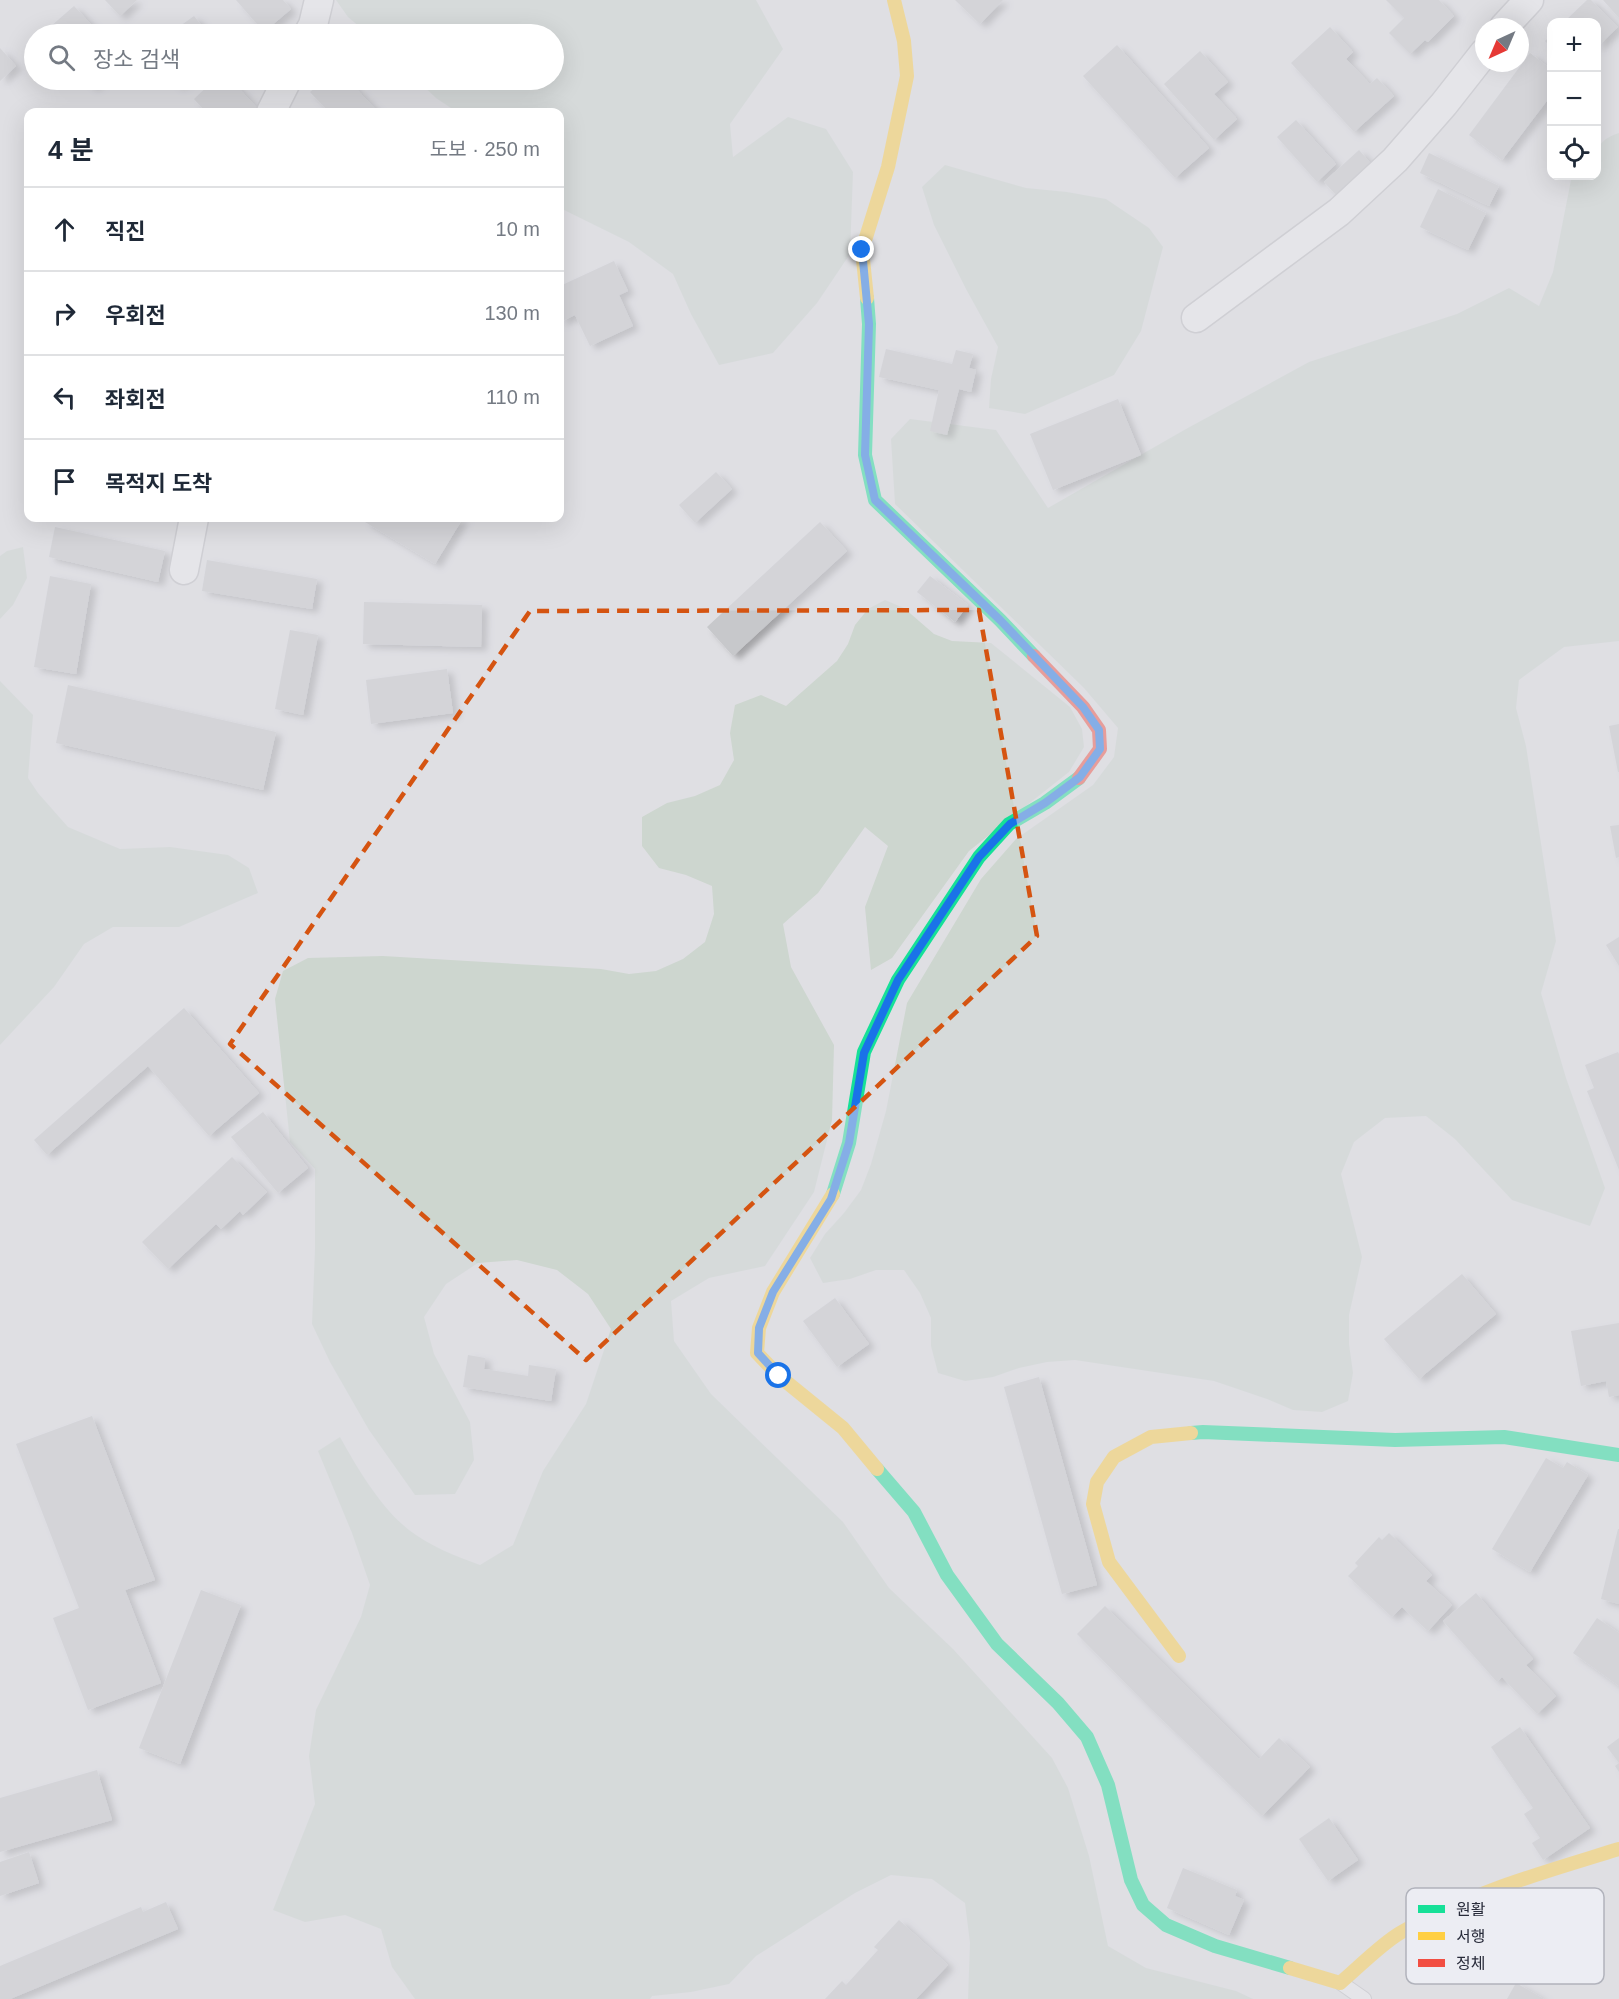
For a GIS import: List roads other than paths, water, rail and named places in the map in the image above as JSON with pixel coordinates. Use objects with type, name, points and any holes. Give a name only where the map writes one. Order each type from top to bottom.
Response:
[{"type":"street","points":[[313,24],[319,0]]},
{"type":"street","points":[[894,0],[904,41],[907,76],[888,167],[862,250],[869,324],[865,455],[875,500],[1000,620],[1083,707],[1099,730],[1100,749],[1080,777],[1045,803],[1010,824],[979,857],[898,980],[864,1053],[849,1143],[831,1199],[773,1292],[759,1328],[758,1353],[779,1376],[843,1428],[914,1512],[947,1575],[997,1644],[1058,1703],[1087,1737],[1108,1785],[1131,1880],[1143,1905],[1166,1925],[1215,1946],[1340,1983],[1406,1930]]},
{"type":"street","points":[[1512,18],[1528,0]]},
{"type":"street","points":[[1196,318],[1340,212],[1395,160],[1444,104],[1475,64]]},
{"type":"street","points":[[273,108],[282,90]]},
{"type":"street","points":[[184,570],[193,522]]},
{"type":"street","points":[[1179,1656],[1109,1562],[1093,1504],[1097,1482],[1114,1457],[1151,1437],[1203,1432],[1395,1440],[1504,1437],[1619,1455]]},
{"type":"street","points":[[1499,1888],[1619,1849]]},
{"type":"lane","points":[[1340,1983],[1364,1999]]}]
